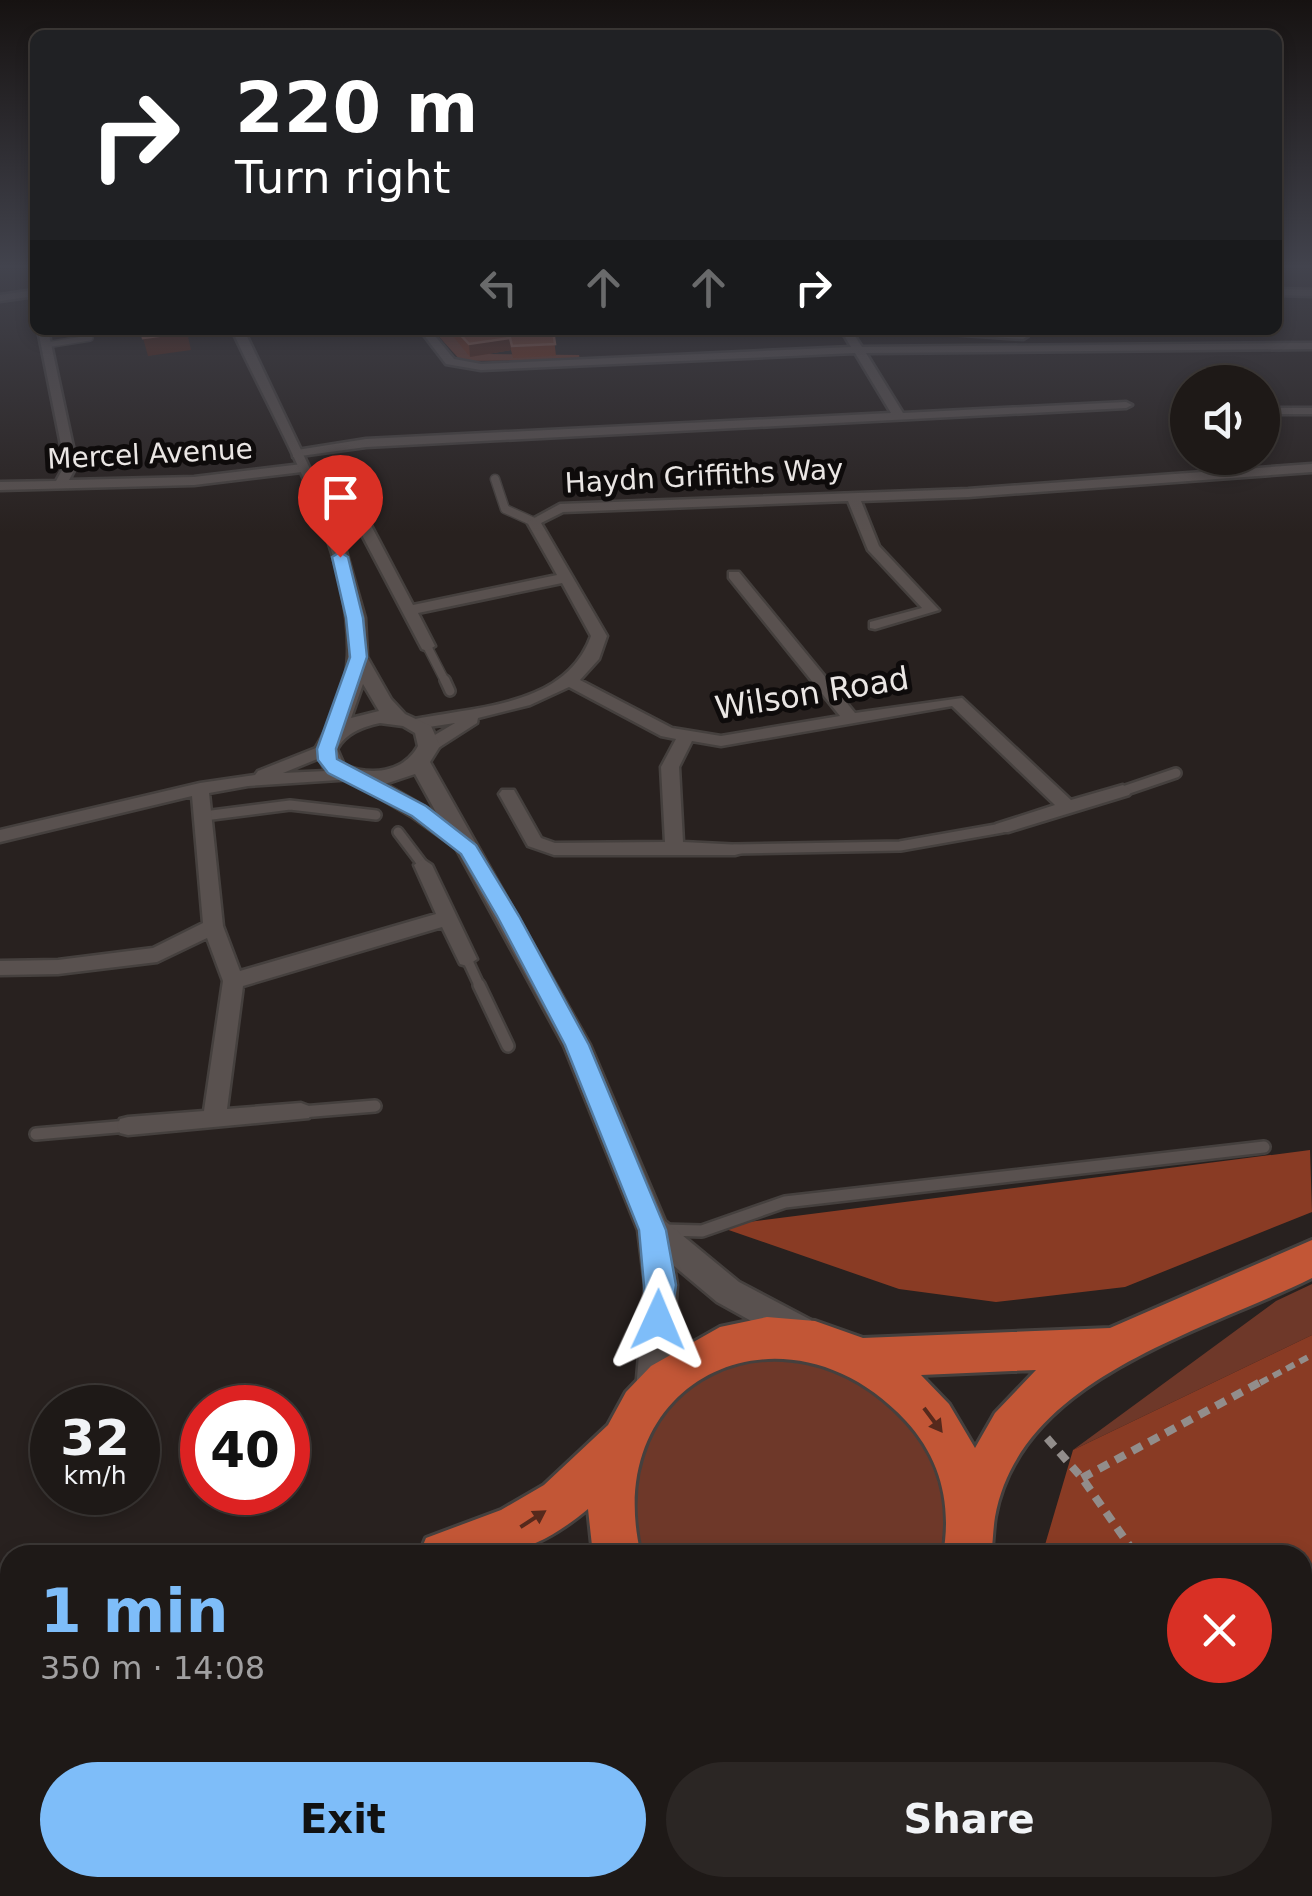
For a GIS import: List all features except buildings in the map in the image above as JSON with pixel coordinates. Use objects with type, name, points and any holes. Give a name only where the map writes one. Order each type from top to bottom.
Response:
[{"type":"highway","points":[[969,1534],[992,1455],[1040,1391],[1110,1346],[1202,1310],[1312,1258]]},
{"type":"highway","points":[[474,1545],[511,1533],[566,1498],[597,1470],[641,1408],[698,1354],[726,1342],[782,1334],[816,1338],[867,1357],[934,1416],[964,1474],[969,1534]]},
{"type":"highway","points":[[867,1357],[1110,1346]]},
{"type":"highway","points":[[615,1545],[610,1530],[611,1484],[641,1408]]},
{"type":"street","points":[[48,355],[71,465],[62,484]]},
{"type":"street","points":[[252,355],[340,557],[355,618],[358,657],[327,760],[419,811],[468,850]]},
{"type":"street","points":[[445,355],[450,362],[481,367],[738,355]]},
{"type":"street","points":[[863,355],[900,416]]},
{"type":"street","name":"Mercel Avenue","points":[[0,486],[194,481],[299,461],[366,443],[1126,404]]},
{"type":"street","points":[[1280,411],[1312,411]]},
{"type":"street","name":"Haydn Griffiths Way","points":[[570,682],[597,654],[600,636],[534,522],[560,508],[982,490],[1312,468]]},
{"type":"street","points":[[852,496],[873,547],[932,610],[875,624]]},
{"type":"street","points":[[358,514],[426,646]]},
{"type":"street","points":[[734,575],[852,720]]},
{"type":"street","points":[[409,610],[566,578]]},
{"type":"street","points":[[358,657],[382,702],[424,730],[424,754],[468,850],[577,1045],[652,1230],[661,1285],[641,1408]]},
{"type":"street","points":[[0,836],[248,781],[391,776],[482,714],[570,682]]},
{"type":"street","name":"Wilson Road","points":[[570,682],[685,738],[722,741],[956,701],[1068,807]]},
{"type":"street","points":[[248,781],[330,743],[362,720],[407,721],[482,714]]},
{"type":"street","points":[[674,848],[670,767],[685,738]]},
{"type":"street","points":[[200,789],[213,926],[234,981],[214,1120]]},
{"type":"street","points":[[1002,828],[1124,791]]},
{"type":"street","points":[[508,794],[534,842],[554,849],[735,849]]},
{"type":"street","points":[[423,865],[467,959]]},
{"type":"street","points":[[234,981],[448,918]]},
{"type":"street","points":[[0,968],[58,967],[157,955],[213,926]]},
{"type":"street","points":[[128,1126],[301,1112]]},
{"type":"street","points":[[652,1230],[728,1292],[816,1338]]},
{"type":"lane","points":[[495,479],[505,509],[534,522]]},
{"type":"lane","points":[[347,496],[358,514]]},
{"type":"lane","points":[[426,646],[450,691]]},
{"type":"lane","points":[[1124,791],[1176,773]]},
{"type":"lane","points":[[204,816],[247,807],[302,803],[376,816]]},
{"type":"lane","points":[[735,849],[900,846],[1002,828]]},
{"type":"lane","points":[[398,832],[423,865]]},
{"type":"lane","points":[[467,959],[508,1046]]},
{"type":"lane","points":[[301,1112],[375,1106]]},
{"type":"lane","points":[[36,1134],[128,1126]]},
{"type":"lane","points":[[652,1230],[702,1230],[784,1202],[1264,1147]]},
{"type":"path","points":[[1082,1478],[1312,1355]]},
{"type":"path","points":[[1022,1412],[1082,1478],[1129,1545]]},
{"type":"shaded area","points":[[456,355],[579,355],[580,360],[461,361]]},
{"type":"shaded area","points":[[1310,1150],[1312,1212],[1125,1287],[996,1302],[899,1289],[717,1226]]},
{"type":"shaded area","points":[[1312,1284],[1312,1335],[1073,1450],[1276,1301]]},
{"type":"shaded area","points":[[1312,1335],[1312,1545],[1045,1545],[1073,1450]]},
{"type":"shaded area","points":[[766,1353],[813,1358],[863,1378],[884,1395],[920,1439],[932,1464],[944,1521],[941,1545],[638,1545],[634,1499],[637,1471],[655,1418],[693,1378],[720,1364]]},
{"type":"route","points":[[340,557],[355,618],[358,657],[326,749],[327,760],[335,769],[419,811],[468,850],[508,916],[577,1045],[652,1230],[661,1285],[658,1320]]}]
